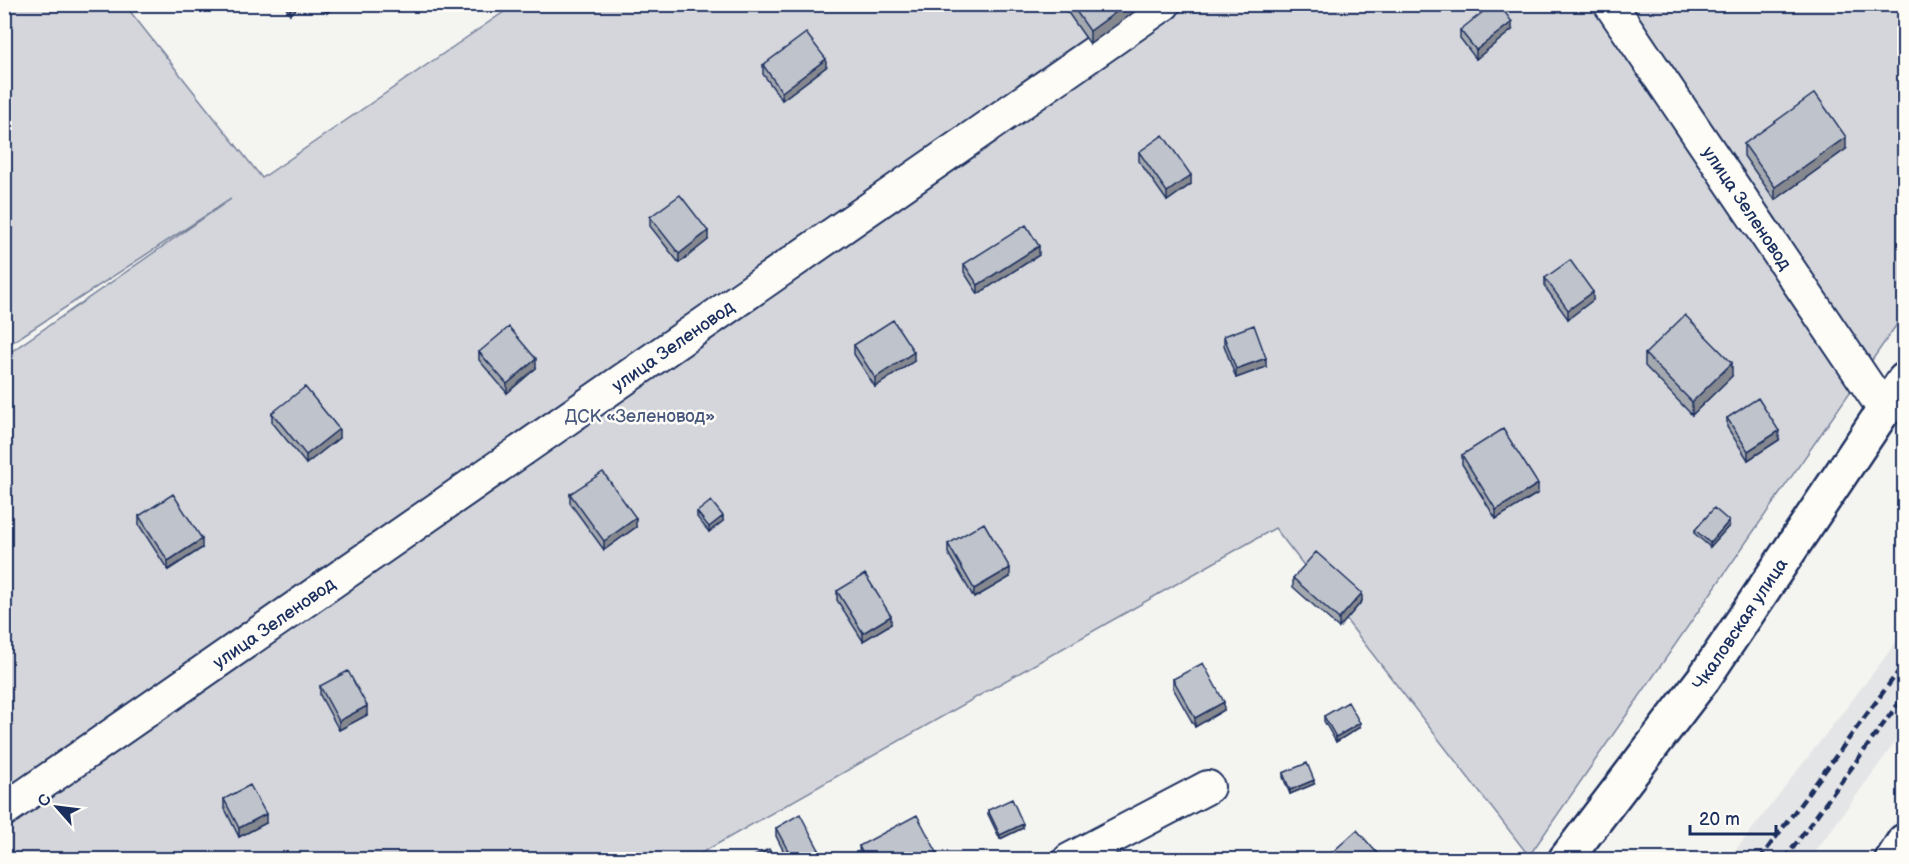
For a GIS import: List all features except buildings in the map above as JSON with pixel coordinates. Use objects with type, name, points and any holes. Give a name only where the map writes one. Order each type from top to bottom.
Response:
[{"type":"street","name":"улица Зеленовод","points":[[4,810],[1164,4]]},
{"type":"street","name":"улица Зеленовод","points":[[1610,4],[1884,411]]},
{"type":"street","name":"Чкаловская улица","points":[[1565,860],[1704,678],[1905,380]]},
{"type":"street","points":[[1069,860],[1208,787]]},
{"type":"street","points":[[1892,860],[1905,841]]},
{"type":"shaded area","points":[[1904,630],[1904,730],[1810,859],[1729,859],[1884,659]]},
{"type":"green space","name":"ДСК «Зеленовод»","points":[[5,5],[125,5],[262,178],[514,5],[1904,5],[1904,314],[1529,856],[1275,528],[691,859],[6,859],[5,356],[231,199],[5,347]]},
{"type":"railway","points":[[1759,860],[1904,664]]},
{"type":"railway","points":[[1784,860],[1904,696]]}]
